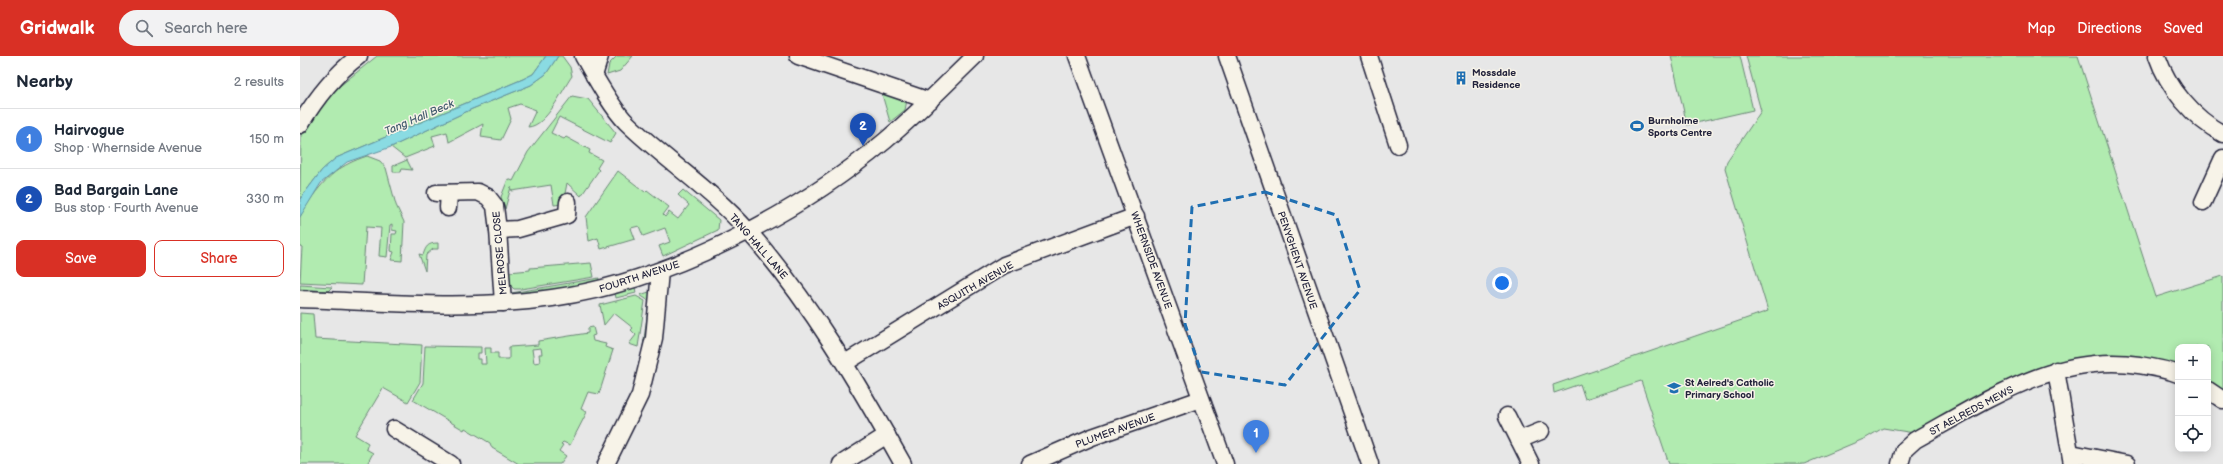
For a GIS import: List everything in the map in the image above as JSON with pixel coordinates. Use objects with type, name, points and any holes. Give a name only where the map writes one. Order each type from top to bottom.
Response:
[{"type":"street","points":[[300,125],[324,88],[344,67],[359,56]]},
{"type":"street","name":"TANG HALL LANE","points":[[583,56],[594,76],[625,121],[713,195],[747,230],[793,285],[845,363],[903,464]]},
{"type":"street","points":[[594,76],[600,56]]},
{"type":"street","name":"FOURTH AVENUE","points":[[300,299],[425,303],[503,303],[552,298],[581,293],[610,286],[660,270],[705,252],[747,230],[793,205],[841,174],[884,142],[930,102],[975,56]]},
{"type":"street","name":"WHERNSIDE AVENUE","points":[[1077,56],[1225,464]]},
{"type":"street","name":"PENYGHENT AVENUE","points":[[1228,56],[1370,464]]},
{"type":"street","points":[[1369,56],[1398,145]]},
{"type":"street","points":[[2157,56],[2168,80],[2193,112],[2207,124],[2223,134]]},
{"type":"street","points":[[807,57],[930,102]]},
{"type":"street","points":[[2203,202],[2223,158]]},
{"type":"street","name":"MELROSE CLOSE","points":[[444,198],[478,192],[488,197],[495,206],[503,303]]},
{"type":"street","points":[[498,230],[518,229],[570,213]]},
{"type":"street","name":"ASQUITH AVENUE","points":[[845,363],[1004,265],[1136,216]]},
{"type":"street","points":[[606,464],[640,395],[654,338],[660,270]]},
{"type":"street","name":"ST AELREDS MEWS","points":[[1900,464],[1904,450],[1915,440],[2011,388],[2056,370],[2082,364],[2130,364],[2175,373]]},
{"type":"street","points":[[2056,370],[2072,458],[2127,464]]},
{"type":"street","points":[[2211,392],[2223,400]]},
{"type":"street","name":"PLUMER AVENUE","points":[[1030,464],[1092,437],[1201,399]]},
{"type":"street","points":[[1507,416],[1531,464]]},
{"type":"street","points":[[394,429],[451,464]]},
{"type":"street","points":[[1519,440],[1541,431]]},
{"type":"street","points":[[841,464],[887,435]]},
{"type":"highlighted area","points":[[1265,192],[1336,215],[1360,290],[1285,385],[1201,372],[1185,324],[1192,207]]},
{"type":"green space","points":[[377,56],[546,56],[533,74],[523,79],[336,158],[322,170],[300,199],[301,135],[331,93]]},
{"type":"green space","points":[[558,56],[562,56],[570,67],[572,76],[548,114],[535,125],[528,127],[536,110],[520,104],[508,108],[511,119],[501,140],[481,137],[483,124],[449,142],[447,132],[432,136],[435,146],[405,158],[391,147],[472,109],[531,85],[546,74]]},
{"type":"green space","points":[[617,56],[633,56],[620,71],[607,75],[609,64]]},
{"type":"green space","points":[[1671,56],[1740,56],[1753,110],[1687,125]]},
{"type":"green space","points":[[1746,56],[2078,56],[2156,297],[2223,276],[2223,393],[2211,385],[2211,344],[2175,344],[2175,368],[2100,358],[2049,364],[2000,384],[1914,433],[1883,428],[1866,438],[1804,464],[1669,464],[1641,381],[1585,399],[1580,384],[1554,393],[1553,385],[1768,311],[1725,168],[1727,161],[1761,111]]},
{"type":"green space","points":[[881,91],[907,100],[905,110],[890,122]]},
{"type":"green space","points":[[572,96],[588,99],[616,133],[610,143],[559,117],[551,133],[564,139],[566,137],[590,150],[589,153],[602,160],[597,168],[599,170],[581,196],[567,183],[563,204],[554,205],[551,185],[512,191],[511,187],[505,209],[501,197],[508,179],[513,181],[528,152]]},
{"type":"green space","points":[[367,156],[380,161],[386,168],[396,205],[404,222],[402,261],[391,260],[394,252],[391,251],[392,234],[396,234],[397,231],[392,230],[392,224],[390,225],[387,257],[379,256],[381,228],[366,227],[362,285],[300,282],[302,247],[300,246],[300,218],[303,211],[328,178],[349,163]]},
{"type":"green space","points":[[407,160],[412,170],[402,169],[401,172],[393,172],[393,166]]},
{"type":"green space","points":[[618,171],[645,192],[647,190],[669,207],[663,215],[665,217],[669,212],[678,219],[689,205],[678,195],[683,190],[719,220],[718,230],[663,256],[659,246],[670,242],[665,228],[643,236],[639,226],[631,228],[635,239],[601,249],[598,238],[589,241],[586,217]]},
{"type":"green space","points":[[438,243],[438,249],[433,249],[426,255],[425,271],[419,254],[423,255],[429,245]]},
{"type":"green space","points":[[591,263],[594,277],[521,289],[514,289],[511,286],[509,272],[530,270],[530,268]]},
{"type":"green space","points":[[599,278],[598,284],[516,296],[511,293]]},
{"type":"green space","points":[[300,285],[332,287],[328,291],[300,289]]},
{"type":"green space","points":[[635,287],[636,293],[616,298],[615,293]]},
{"type":"green space","points":[[652,291],[647,345],[643,347],[649,301],[640,295]]},
{"type":"green space","points":[[636,296],[645,301],[638,347],[629,344],[636,335],[631,330],[633,328],[614,313],[604,325],[600,305]]},
{"type":"green space","points":[[300,313],[313,314],[315,339],[422,345],[420,382],[408,402],[383,388],[355,435],[368,443],[366,449],[373,453],[367,464],[300,464]]},
{"type":"green space","points":[[593,327],[595,335],[592,336],[593,341],[606,344],[605,347],[613,350],[599,394],[588,392],[581,409],[587,412],[570,445],[563,442],[561,444],[563,445],[559,451],[566,456],[560,464],[519,464],[492,448],[490,443],[465,428],[464,430],[413,400],[423,383],[425,346],[481,347],[481,353],[478,353],[478,359],[481,359],[481,364],[486,364],[485,348],[491,348],[491,353],[498,353],[498,359],[509,359],[509,347],[538,345],[538,341],[588,333],[588,328]],"holes":[[[541,348],[542,354],[539,354],[540,362],[534,363],[532,349]]]},
{"type":"water","points":[[546,56],[558,56],[546,74],[531,85],[472,109],[391,147],[347,162],[321,183],[300,217],[300,199],[322,170],[336,158],[523,79],[533,74]]},
{"type":"place","name":"Mossdale Residence","points":[[1461,78]]},
{"type":"place","name":"Burnholme Sports Centre","points":[[1637,126]]},
{"type":"place","name":"Bad Bargain Lane","points":[[863,146]]},
{"type":"place","name":"St Aelred's Catholic Primary School","points":[[1674,388]]},
{"type":"place","name":"Hairvogue","points":[[1256,453]]},
{"type":"water label","name":"Tang Hall Beck","points":[[419,117]]}]
